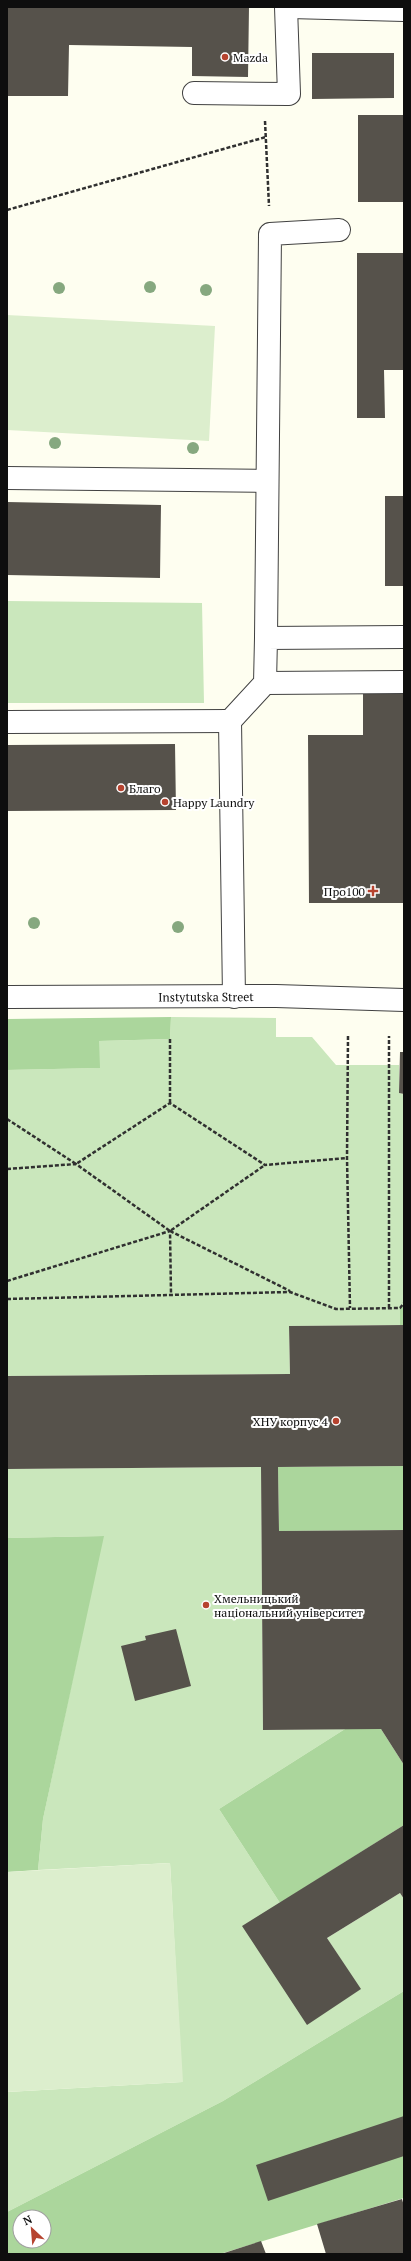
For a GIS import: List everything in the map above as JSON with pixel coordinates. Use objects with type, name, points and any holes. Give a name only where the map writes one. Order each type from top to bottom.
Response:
[{"type":"street","points":[[194,93],[289,94],[286,7]]},
{"type":"street","points":[[290,7],[404,10]]},
{"type":"street","points":[[234,997],[230,721],[265,684],[270,234],[339,230]]},
{"type":"street","points":[[7,478],[267,481]]},
{"type":"street","points":[[266,638],[404,637]]},
{"type":"street","points":[[265,684],[404,682]]},
{"type":"street","points":[[7,722],[230,721]]},
{"type":"street","name":"Instytutska Street","points":[[7,997],[234,997],[404,1000]]},
{"type":"path","points":[[264,94],[270,234]]},
{"type":"path","points":[[7,210],[266,137]]},
{"type":"path","points":[[348,1036],[347,1158],[350,1308]]},
{"type":"path","points":[[389,1036],[389,1308]]},
{"type":"path","points":[[170,1039],[170,1103]]},
{"type":"path","points":[[170,1103],[265,1166]]},
{"type":"path","points":[[7,1168],[76,1164],[170,1103]]},
{"type":"path","points":[[7,1119],[76,1164],[170,1231],[290,1292],[336,1309],[400,1308],[404,1303]]},
{"type":"path","points":[[7,1281],[170,1231],[265,1166],[347,1158]]},
{"type":"path","points":[[170,1231],[171,1294]]},
{"type":"path","points":[[7,1299],[290,1292]]},
{"type":"green space","points":[[7,315],[215,326],[209,441],[7,430]]},
{"type":"green space","points":[[7,601],[202,603],[204,703],[7,703]]},
{"type":"green space","points":[[171,1017],[276,1018],[276,1037],[312,1037],[336,1065],[399,1065],[399,1093],[404,1094],[404,1303],[400,1308],[400,1325],[289,1326],[290,1374],[7,1376],[7,1070],[99,1068],[99,1041],[170,1039]]},
{"type":"green space","points":[[171,1017],[170,1039],[99,1041],[100,1068],[7,1070],[7,1019]]},
{"type":"green space","points":[[404,1303],[404,1325],[400,1325],[400,1308]]},
{"type":"green space","points":[[404,1466],[404,1530],[279,1531],[278,1467]]},
{"type":"green space","points":[[261,1467],[263,1730],[345,1729],[219,1809],[280,1903],[307,2024],[360,1989],[327,1938],[400,1893],[404,1899],[404,1991],[223,2101],[7,2212],[7,2092],[182,2082],[170,1863],[38,1870],[43,1819],[103,1536],[7,1538],[7,1469]]},
{"type":"green space","points":[[104,1536],[43,1819],[38,1870],[7,1872],[7,1538]]},
{"type":"green space","points":[[345,1729],[381,1729],[404,1765],[404,1825],[280,1903],[219,1809]]},
{"type":"green space","points":[[170,1863],[183,2082],[7,2092],[7,1872]]},
{"type":"green space","points":[[404,1991],[404,2198],[220,2254],[7,2254],[7,2212],[12,2209],[12,2249],[52,2249],[52,2209],[13,2209],[223,2101]]},
{"type":"building","points":[[7,7],[249,7],[248,77],[192,76],[192,47],[69,45],[68,96],[7,96]]},
{"type":"building","points":[[312,53],[394,53],[394,98],[312,99]]},
{"type":"building","points":[[358,115],[404,115],[404,202],[358,202]]},
{"type":"building","points":[[357,253],[404,253],[404,370],[384,370],[385,418],[357,418]]},
{"type":"building","points":[[385,496],[404,496],[404,586],[385,586]]},
{"type":"building","points":[[7,502],[161,505],[160,578],[7,575]]},
{"type":"building","points":[[363,692],[404,692],[404,903],[309,903],[308,735],[363,735]]},
{"type":"building","points":[[175,744],[176,810],[7,811],[7,745]]},
{"type":"building","points":[[400,1052],[404,1052],[404,1094],[399,1093]]},
{"type":"building","points":[[404,1325],[404,1466],[278,1467],[279,1531],[404,1530],[404,1765],[381,1729],[263,1730],[261,1467],[7,1469],[7,1376],[290,1374],[289,1326]]},
{"type":"building","points":[[176,1629],[191,1686],[135,1701],[121,1646],[146,1640],[145,1636]]},
{"type":"building","points":[[404,1825],[404,1899],[400,1893],[327,1938],[361,1989],[307,2025],[242,1926]]},
{"type":"building","points":[[404,2116],[404,2156],[268,2201],[256,2165]]},
{"type":"building","points":[[402,2199],[404,2206],[404,2254],[326,2254],[317,2224]]},
{"type":"building","points":[[261,2241],[266,2254],[221,2254]]},
{"type":"place","name":"Mazda","points":[[225,57]]},
{"type":"place","name":"Благо","points":[[121,788]]},
{"type":"place","name":"Happy Laundry","points":[[165,802]]},
{"type":"place","name":"Про100","points":[[373,891]]},
{"type":"place","name":"ХНУ корпус 4","points":[[336,1421]]},
{"type":"place","name":"Хмельницький національний університет","points":[[206,1605]]}]
